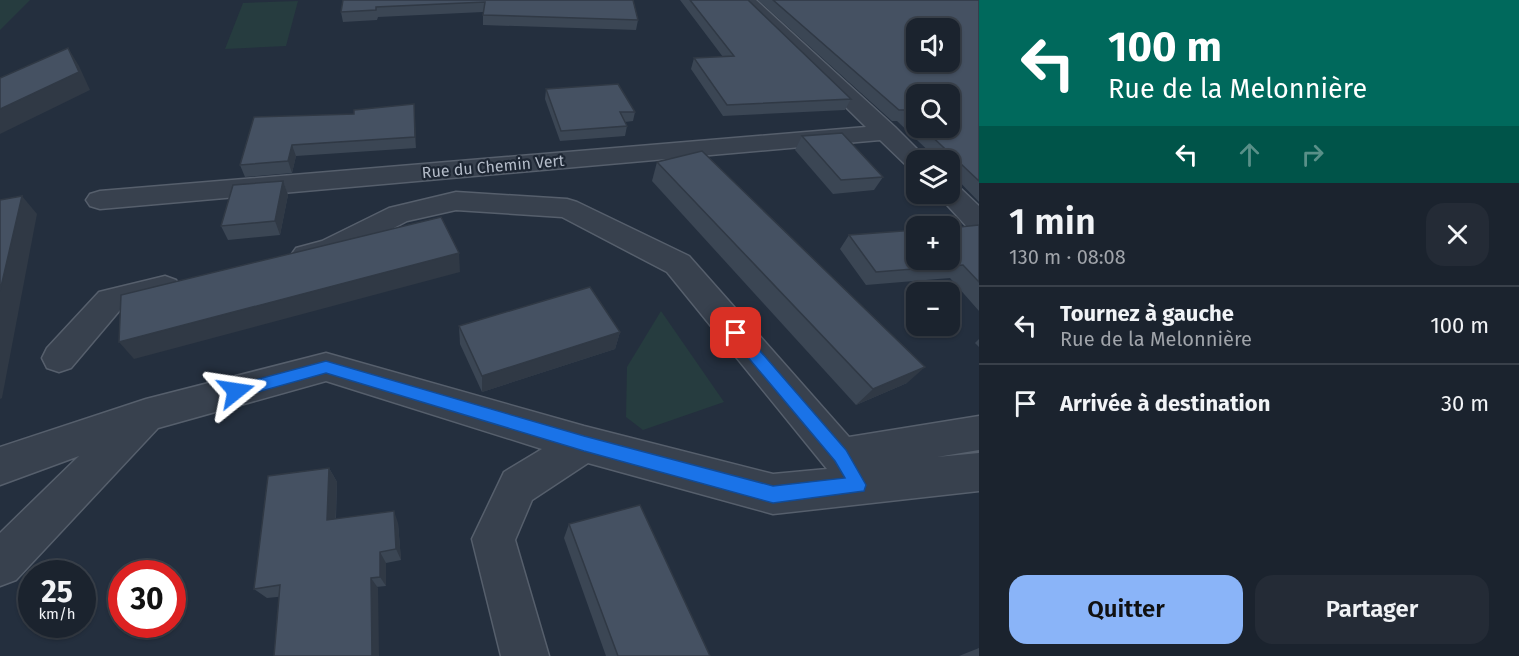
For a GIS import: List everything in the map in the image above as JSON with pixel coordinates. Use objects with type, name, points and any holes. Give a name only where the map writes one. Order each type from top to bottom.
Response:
[{"type":"street","points":[[746,0],[906,151]]},
{"type":"street","name":"Rue du Chemin Vert","points":[[100,200],[887,132]]},
{"type":"street","points":[[284,260],[330,249],[399,213],[456,201],[567,208],[678,264],[849,470],[979,472]]},
{"type":"street","points":[[960,203],[979,222]]},
{"type":"street","points":[[59,358],[110,301],[191,282]]},
{"type":"street","points":[[0,466],[146,415],[326,367],[584,444],[773,495],[849,470],[979,433]]},
{"type":"street","points":[[0,564],[146,415]]},
{"type":"street","points":[[525,656],[493,539],[519,486],[584,444]]},
{"type":"green space","points":[[0,0],[30,0],[0,30]]},
{"type":"green space","points":[[298,1],[286,46],[225,49],[243,3]]},
{"type":"green space","points":[[661,311],[724,402],[643,430],[626,417],[627,367]]},
{"type":"building","points":[[343,0],[633,0],[638,20],[483,15],[485,2],[376,7],[376,10],[341,12]]},
{"type":"building","points":[[690,0],[748,0],[851,99],[727,105],[694,58],[734,56]]},
{"type":"building","points":[[773,0],[979,0],[979,181],[960,163],[960,150],[946,150],[934,138],[960,138],[960,84],[906,84],[906,112],[899,110]]},
{"type":"building","points":[[68,48],[79,72],[0,109],[0,78]]},
{"type":"building","points":[[618,84],[635,112],[620,112],[627,126],[561,131],[546,89]]},
{"type":"building","points":[[414,104],[415,137],[292,145],[288,161],[240,165],[254,117],[354,114],[354,110]]},
{"type":"building","points":[[842,133],[883,177],[841,180],[802,136]]},
{"type":"building","points":[[702,151],[925,367],[873,389],[657,162]]},
{"type":"building","points":[[283,181],[275,221],[221,226],[233,185]]},
{"type":"building","points":[[22,196],[0,291],[0,200]]},
{"type":"building","points":[[441,217],[459,253],[119,342],[121,295]]},
{"type":"building","points":[[979,225],[979,282],[963,265],[960,265],[960,227]]},
{"type":"building","points":[[906,231],[906,270],[876,272],[849,235]]},
{"type":"building","points":[[590,287],[620,332],[482,376],[459,326]]},
{"type":"building","points":[[329,468],[327,520],[394,511],[396,549],[380,552],[380,577],[371,578],[372,656],[274,656],[280,585],[254,589],[268,476]]},
{"type":"building","points":[[640,505],[710,656],[618,656],[569,524]]},
{"type":"route","points":[[236,391],[326,367],[584,444],[773,495],[858,485],[841,456],[736,333]]}]
